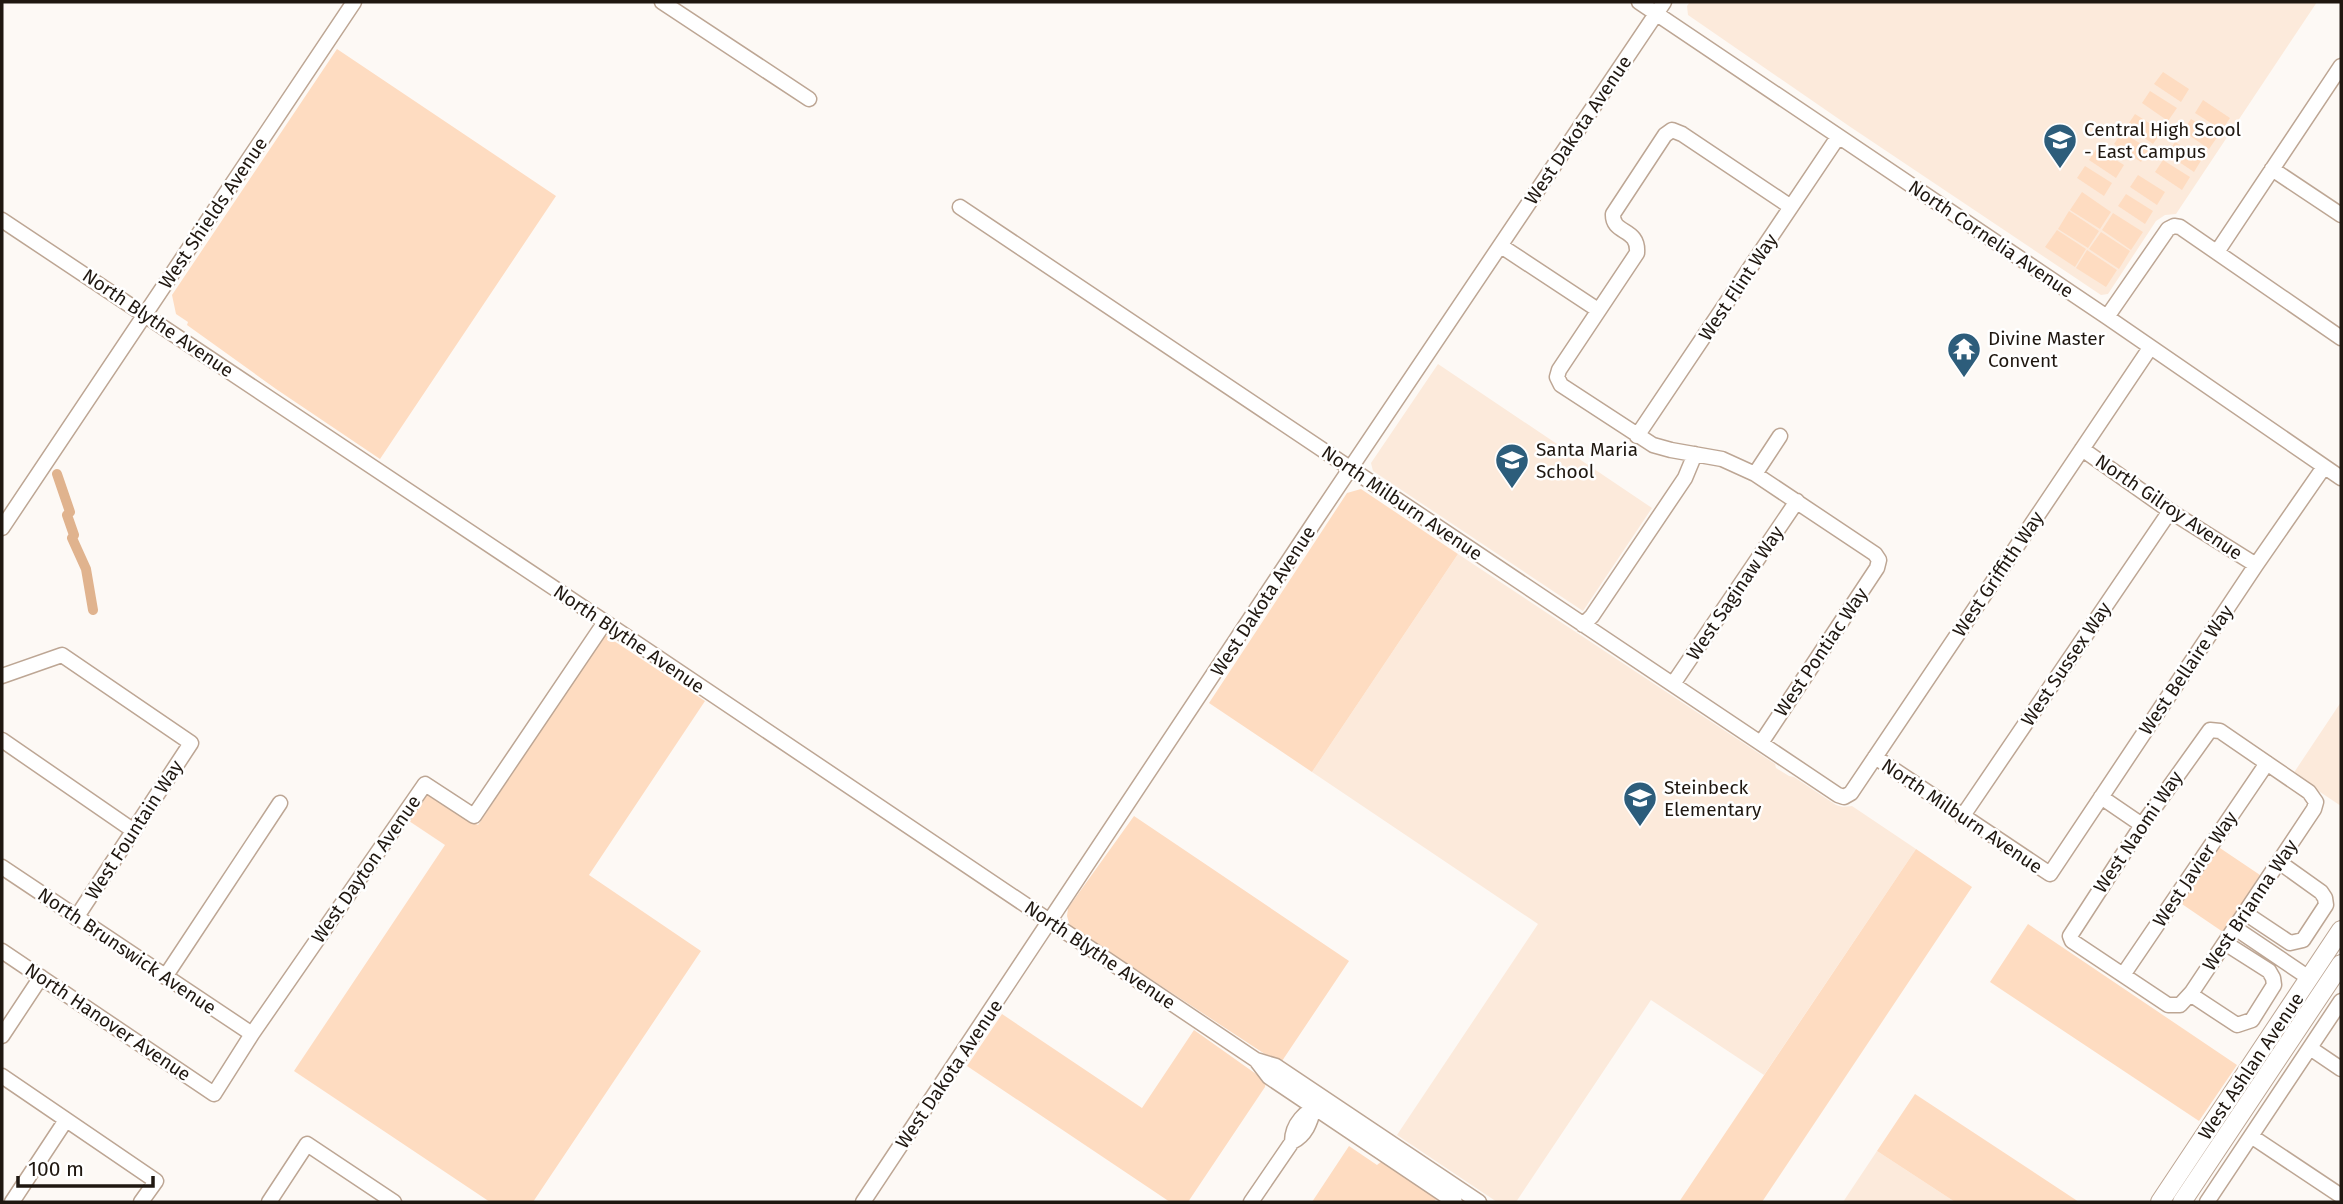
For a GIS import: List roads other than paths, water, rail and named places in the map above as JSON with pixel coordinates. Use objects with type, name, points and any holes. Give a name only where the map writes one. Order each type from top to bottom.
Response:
[{"type":"main road","name":"West Ashlan Avenue","points":[[2182,1202],[2309,978],[2341,930]]},
{"type":"main road","name":"West Ashlan Avenue","points":[[2160,1202],[2341,964]]},
{"type":"street","name":"West Shields Avenue","points":[[2,528],[354,2]]},
{"type":"street","points":[[662,2],[809,99]]},
{"type":"street","name":"North Cornelia Avenue","points":[[1639,2],[1660,7],[1838,137],[2341,478]]},
{"type":"street","name":"West Dakota Avenue","points":[[863,1202],[1660,7]]},
{"type":"street","points":[[2217,252],[2272,169],[2337,84],[2341,66]]},
{"type":"street","points":[[1791,207],[1682,134],[1672,130],[1665,135],[1613,214],[1616,225],[1634,237],[1638,243],[1637,253],[1559,370],[1557,377],[1561,385],[1637,436],[1671,450],[1722,459],[1755,474],[1797,502]]},
{"type":"street","name":"West Flint Way","points":[[1637,436],[1838,137]]},
{"type":"street","points":[[2272,169],[2341,215]]},
{"type":"street","name":"North Milburn Avenue","points":[[960,207],[1844,797]]},
{"type":"street","name":"North Blythe Avenue","points":[[2,220],[1256,1060],[1276,1066],[1479,1202]]},
{"type":"street","points":[[2107,317],[2168,229],[2174,226],[2180,227],[2341,338]]},
{"type":"street","points":[[1501,246],[1598,310]]},
{"type":"street","name":"West Griffith Way","points":[[1844,797],[1851,793],[2150,348]]},
{"type":"street","points":[[1755,474],[1780,436]]},
{"type":"street","name":"North Gilroy Avenue","points":[[2082,449],[2170,511],[2256,565]]},
{"type":"street","points":[[1583,625],[1592,617],[1685,478],[1695,454]]},
{"type":"street","name":"West Bellaire Way","points":[[2050,874],[2324,467]]},
{"type":"street","name":"West Pontiac Way","points":[[1761,743],[1877,568],[1879,560],[1875,554],[1797,502]]},
{"type":"street","name":"West Saginaw Way","points":[[1673,684],[1797,502]]},
{"type":"street","name":"West Sussex Way","points":[[1962,817],[2170,511]]},
{"type":"street","name":"West Dayton Avenue","points":[[214,1094],[252,1034],[425,784],[474,816],[605,622]]},
{"type":"street","name":"West Fountain Way","points":[[2,676],[62,655],[191,743],[76,918]]},
{"type":"street","name":"West Naomi Way","points":[[2123,975],[2071,941],[2070,936],[2142,825],[2210,730],[2220,731],[2267,763]]},
{"type":"street","points":[[2,740],[134,831]]},
{"type":"street","name":"North Milburn Avenue","points":[[1875,757],[2050,874]]},
{"type":"street","name":"West Brianna Way","points":[[2185,999],[2314,809],[2316,802],[2309,792],[2267,763]]},
{"type":"street","name":"West Javier Way","points":[[2123,975],[2267,763]]},
{"type":"street","points":[[2101,797],[2142,825]]},
{"type":"street","points":[[165,976],[280,803]]},
{"type":"street","points":[[2245,913],[2290,943],[2304,940],[2326,905],[2325,898],[2321,892],[2279,862]]},
{"type":"street","name":"North Brunswick Avenue","points":[[2,867],[252,1034]]},
{"type":"street","points":[[2235,928],[2309,978]]},
{"type":"street","points":[[2123,975],[2168,1006],[2185,999],[2237,1025],[2245,1024],[2252,1020],[2274,985],[2273,978],[2269,971],[2225,943]]},
{"type":"street","name":"North Hanover Avenue","points":[[2,951],[214,1094]]},
{"type":"street","points":[[2,1037],[41,977]]},
{"type":"street","points":[[2207,1202],[2341,1001]]},
{"type":"street","points":[[2310,1048],[2341,1069]]},
{"type":"street","name":"North Blythe Avenue","points":[[1256,1060],[1269,1077],[1455,1202]]},
{"type":"street","points":[[2257,1073],[2282,1090]]},
{"type":"street","points":[[2,1076],[156,1181],[141,1202]]},
{"type":"street","name":"North Blythe Avenue","points":[[1314,1108],[1327,1106],[1382,1143],[1391,1143]]},
{"type":"street","points":[[1251,1202],[1292,1142],[1300,1138],[1310,1123],[1314,1108]]},
{"type":"street","points":[[12,1202],[66,1120]]},
{"type":"street","points":[[2251,1136],[2341,1196]]},
{"type":"street","points":[[269,1202],[307,1144],[394,1202]]},
{"type":"waterway","points":[[57,474],[70,512],[67,515],[74,535],[72,538],[86,569],[93,610]]},
{"type":"place","name":"Central High Scool - East Campus","points":[[2060,170]]},
{"type":"place","name":"Divine Master Convent","points":[[1964,379]]},
{"type":"place","name":"Santa Maria School","points":[[1512,490]]},
{"type":"place","name":"Steinbeck Elementary","points":[[1640,828]]}]
